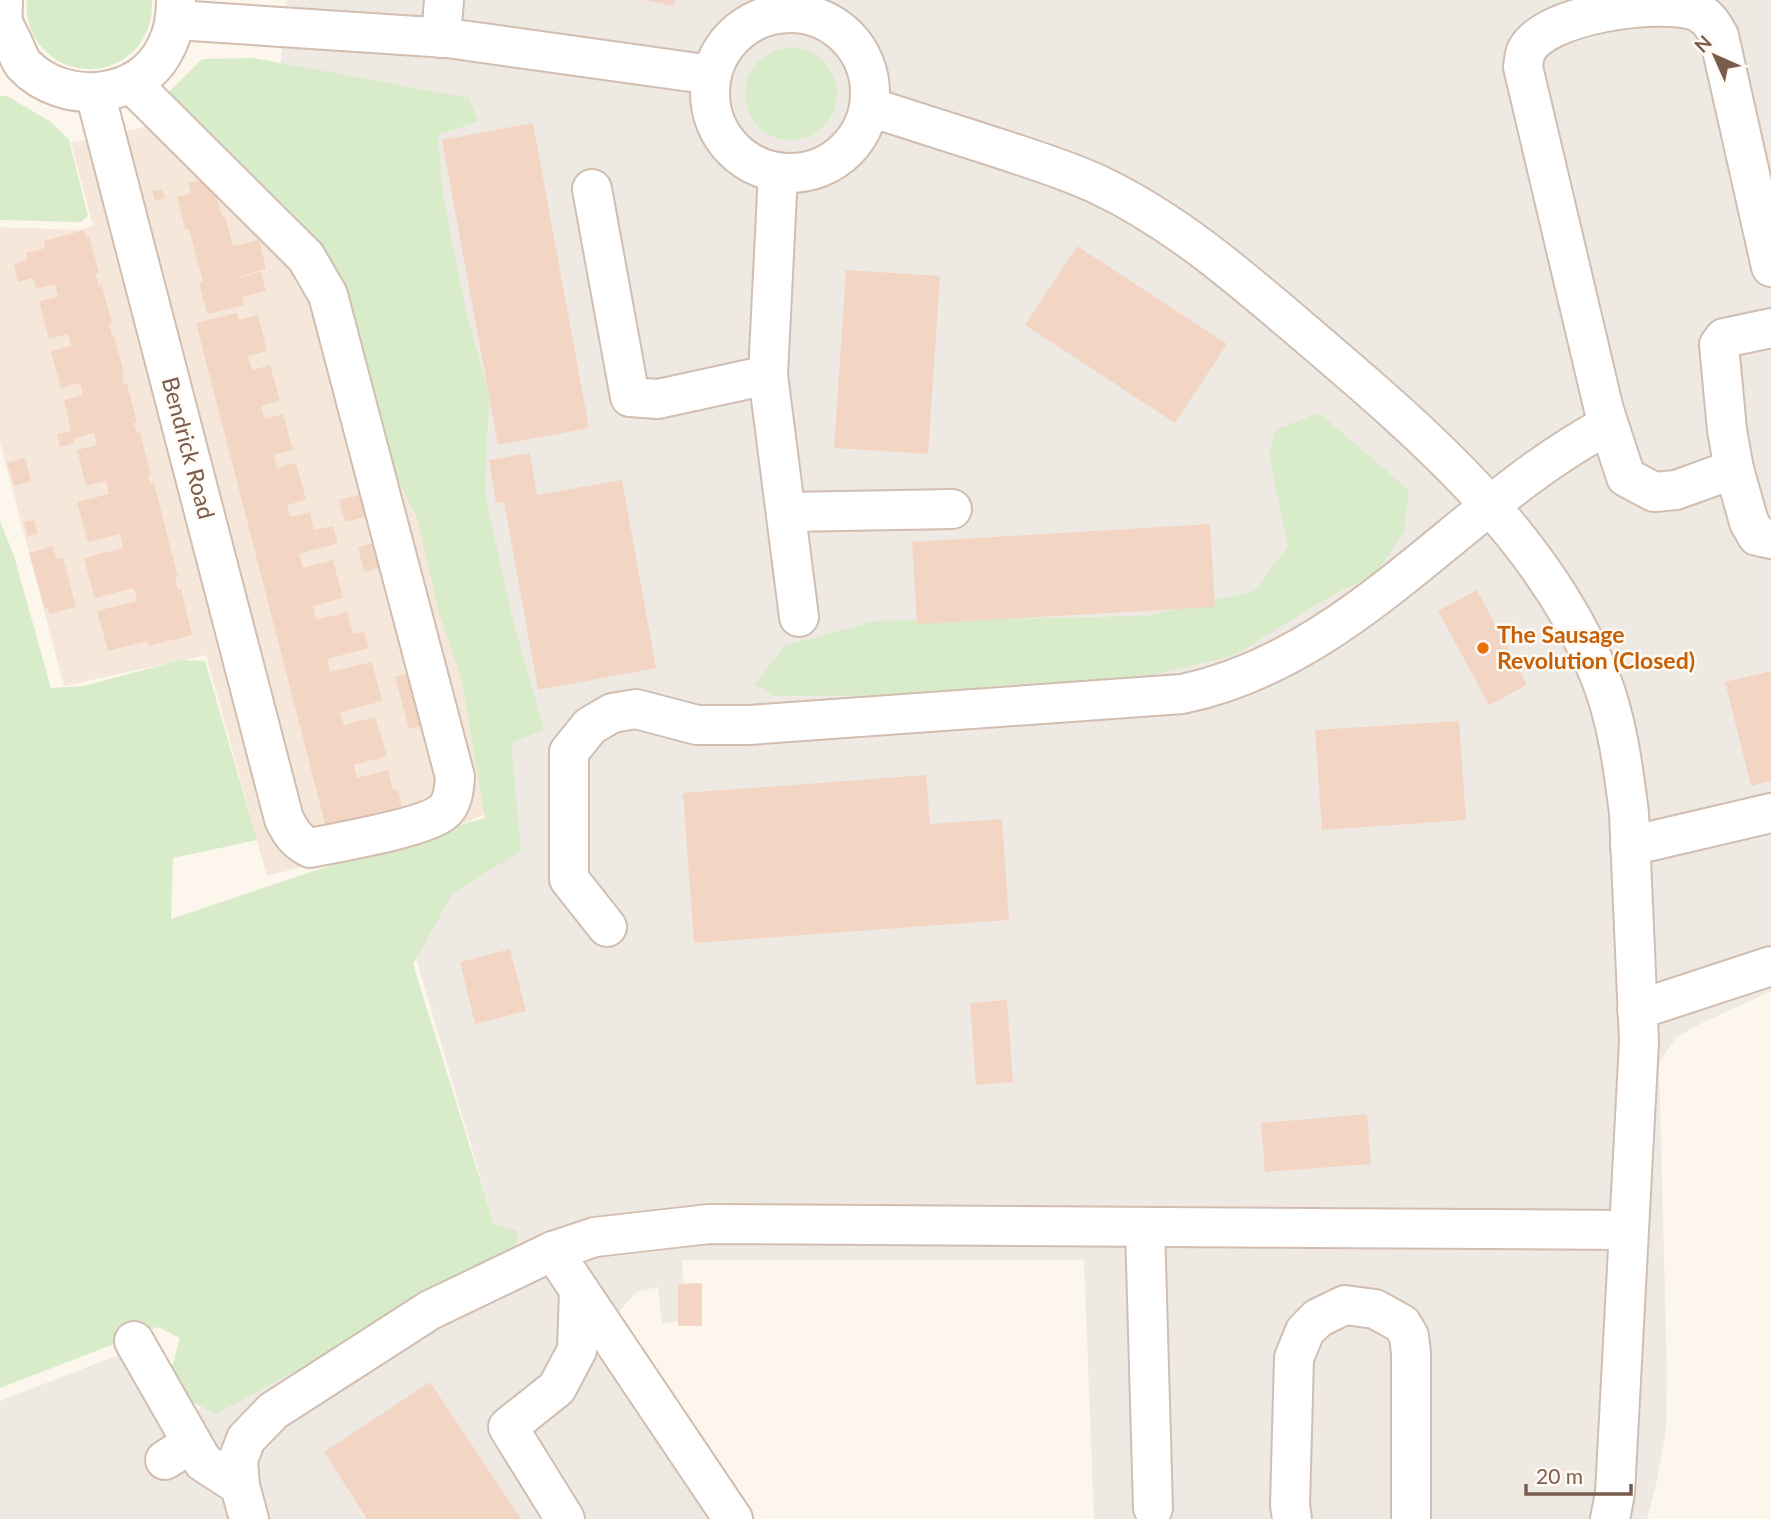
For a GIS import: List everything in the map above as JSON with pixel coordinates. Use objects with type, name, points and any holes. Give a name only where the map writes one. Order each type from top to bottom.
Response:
[{"type":"street","points":[[3,0],[3,22],[22,63],[38,77],[65,91],[96,93],[131,83],[155,64],[166,48],[176,10],[441,38],[712,75]]},
{"type":"street","points":[[441,38],[444,0]]},
{"type":"street","points":[[1734,469],[1676,490],[1654,492],[1626,477],[1608,425],[1523,67],[1525,52],[1535,40],[1555,26],[1613,8],[1652,5],[1692,9],[1711,20],[1719,36],[1771,267]]},
{"type":"street","points":[[809,7],[836,26],[857,48],[869,76],[870,107],[862,130],[847,150],[827,164],[803,173],[778,173],[748,162],[724,139],[711,108],[712,75],[721,52],[737,33],[758,19],[809,7]]},
{"type":"street","name":"Bendrick Road","points":[[96,93],[284,819],[291,834],[310,848],[404,827],[443,812],[453,797],[455,777],[328,295],[306,257],[131,83]]},
{"type":"street","points":[[870,107],[1073,173],[1131,201],[1172,227],[1242,280],[1390,406],[1440,453],[1490,506],[1532,557],[1568,614],[1599,675],[1609,704],[1620,752],[1629,813],[1639,1042],[1615,1493],[1610,1519]]},
{"type":"street","points":[[778,173],[768,375],[799,617]]},
{"type":"street","points":[[592,189],[630,397],[658,399],[768,375]]},
{"type":"street","points":[[1771,328],[1724,338],[1719,345],[1727,430],[1734,469],[1749,523],[1757,536],[1771,539]]},
{"type":"street","points":[[607,927],[569,879],[567,797],[569,752],[590,726],[612,713],[636,709],[697,725],[749,725],[1182,694],[1203,690],[1290,654],[1317,639],[1383,593],[1568,447],[1608,425]]},
{"type":"street","points":[[787,512],[952,509]]},
{"type":"street","points":[[1630,846],[1771,813]]},
{"type":"street","points":[[1637,1010],[1771,966]]},
{"type":"street","points":[[244,1502],[238,1460],[246,1439],[273,1411],[430,1310],[553,1251],[595,1237],[709,1224],[1627,1230]]},
{"type":"street","points":[[1145,1227],[1153,1508]]},
{"type":"street","points":[[553,1251],[733,1519]]},
{"type":"street","points":[[565,1519],[508,1427],[557,1388],[562,1379],[577,1350],[579,1290]]},
{"type":"street","points":[[1292,1519],[1290,1505],[1294,1357],[1305,1331],[1318,1318],[1345,1305],[1375,1309],[1390,1315],[1402,1324],[1409,1336],[1411,1519]]},
{"type":"street","points":[[134,1341],[178,1452],[203,1462],[244,1502]]},
{"type":"shaded area","points":[[286,0],[1771,0],[1771,991],[1676,1038],[1659,1063],[1666,1429],[1647,1519],[1094,1519],[1084,1260],[682,1260],[686,1320],[662,1324],[658,1287],[636,1292],[618,1313],[615,1335],[735,1519],[0,1519],[0,1401],[136,1348],[175,1425],[383,1280],[494,1224],[397,893],[511,857],[505,705],[280,71]]},
{"type":"shaded area","points":[[165,101],[354,288],[498,809],[457,826],[267,876],[206,655],[64,686],[0,442],[0,227],[78,230],[93,226],[71,143],[144,127]]},
{"type":"green space","points":[[27,0],[152,0],[150,23],[141,42],[127,56],[110,66],[91,69],[72,67],[53,57],[37,41],[28,21]]},
{"type":"green space","points":[[791,48],[809,51],[824,61],[834,76],[837,94],[834,112],[824,127],[809,137],[791,140],[773,137],[758,127],[748,112],[745,94],[748,76],[758,61],[773,51]]},
{"type":"green space","points":[[254,58],[468,98],[479,121],[438,135],[443,195],[466,312],[489,394],[485,493],[512,617],[544,730],[511,743],[521,851],[453,893],[413,964],[494,1224],[518,1231],[515,1253],[216,1414],[166,1389],[180,1338],[158,1327],[0,1388],[0,521],[14,556],[51,688],[83,686],[181,660],[205,661],[257,840],[173,858],[171,919],[403,841],[485,818],[461,678],[439,614],[418,520],[359,400],[348,297],[172,136],[169,92],[202,59]]},
{"type":"green space","points":[[0,96],[7,96],[51,122],[69,140],[88,216],[81,222],[0,220]]},
{"type":"green space","points":[[1319,413],[1409,490],[1404,531],[1376,574],[1332,595],[1233,656],[1126,681],[1031,683],[897,695],[774,696],[755,685],[784,646],[875,621],[1146,616],[1254,591],[1288,547],[1269,455],[1275,430]]},
{"type":"building","points":[[645,0],[674,0],[674,6]]},
{"type":"building","points":[[533,123],[589,428],[498,445],[442,140]]},
{"type":"building","points":[[211,177],[233,246],[259,240],[266,269],[237,277],[261,272],[266,291],[242,297],[244,305],[207,314],[199,283],[203,282],[189,229],[185,229],[177,197],[191,193],[188,183]]},
{"type":"building","points":[[162,189],[165,198],[155,201],[152,191]]},
{"type":"building","points":[[84,230],[86,237],[89,236],[99,273],[96,274],[99,287],[102,286],[112,323],[109,323],[124,373],[124,384],[127,384],[137,422],[134,423],[137,433],[140,432],[151,476],[148,477],[150,484],[154,483],[178,577],[175,578],[176,583],[178,590],[181,589],[192,635],[149,646],[147,641],[108,651],[97,611],[137,601],[134,588],[95,598],[84,558],[123,548],[120,534],[88,542],[77,502],[109,494],[106,481],[86,486],[77,450],[97,445],[94,433],[74,438],[75,443],[60,447],[57,434],[71,431],[64,400],[83,395],[80,383],[61,388],[51,351],[71,346],[68,334],[49,339],[39,301],[58,297],[55,284],[36,289],[33,278],[18,282],[14,264],[28,259],[26,253],[45,248],[44,241]]},
{"type":"building","points":[[1077,246],[1227,344],[1175,423],[1025,325]]},
{"type":"building","points":[[846,270],[940,276],[928,454],[834,448]]},
{"type":"building","points":[[237,313],[239,320],[258,315],[267,351],[248,356],[252,370],[270,365],[280,401],[261,406],[265,419],[283,414],[293,450],[274,455],[277,468],[296,463],[306,500],[287,505],[290,517],[310,512],[314,530],[333,526],[338,543],[299,554],[303,568],[333,560],[343,598],[313,606],[316,620],[347,612],[353,634],[364,631],[369,648],[327,659],[330,672],[372,662],[382,701],[340,712],[344,725],[375,717],[387,756],[354,765],[357,778],[388,770],[393,790],[398,789],[402,808],[367,817],[328,835],[196,323]]},
{"type":"building","points":[[530,453],[537,495],[622,480],[656,668],[538,690],[504,502],[496,503],[489,460]]},
{"type":"building","points":[[25,458],[31,481],[14,486],[7,463]]},
{"type":"building","points":[[378,490],[384,512],[345,522],[339,500]]},
{"type":"building","points":[[34,520],[38,533],[28,536],[24,522]]},
{"type":"building","points":[[1210,524],[1215,607],[917,624],[912,542]]},
{"type":"building","points":[[390,539],[397,564],[364,572],[358,547]]},
{"type":"building","points":[[53,546],[56,559],[63,558],[76,607],[50,614],[48,608],[45,609],[29,553]]},
{"type":"building","name":"The Sausage Revolution (Closed)","points":[[1477,590],[1527,685],[1489,705],[1438,611]]},
{"type":"building","points":[[1771,671],[1771,781],[1751,786],[1725,682]]},
{"type":"building","points":[[409,673],[426,725],[409,729],[395,677]]},
{"type":"building","points":[[1459,721],[1466,820],[1322,830],[1315,730]]},
{"type":"building","points":[[926,775],[930,824],[1002,819],[1009,920],[694,943],[683,793]]},
{"type":"building","points":[[510,949],[526,1011],[475,1024],[460,962]]},
{"type":"building","points":[[1007,1000],[1013,1082],[976,1085],[970,1003]]},
{"type":"building","points":[[1367,1114],[1371,1164],[1265,1172],[1261,1123]]},
{"type":"building","points":[[702,1283],[702,1326],[678,1326],[678,1284]]},
{"type":"building","points":[[430,1382],[521,1519],[367,1519],[324,1452]]},
{"type":"place","name":"The Sausage Revolution (Closed)","points":[[1483,648]]}]
